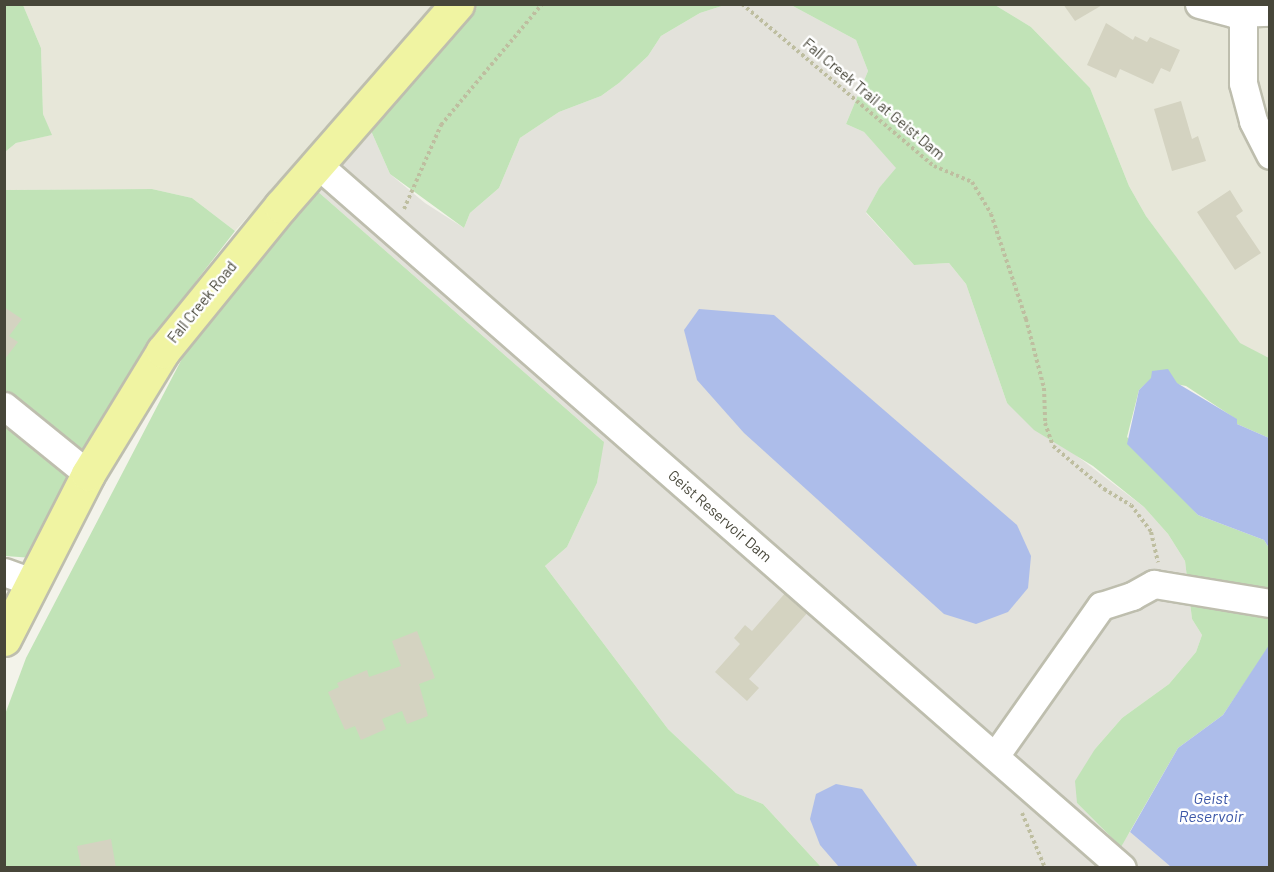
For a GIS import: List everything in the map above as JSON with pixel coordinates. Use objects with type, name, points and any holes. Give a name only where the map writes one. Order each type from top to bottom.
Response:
[{"type":"main road","name":"Fall Creek Road","points":[[4,639],[18,577],[88,474],[163,351],[317,164],[456,4]]},
{"type":"street","points":[[1199,4],[1256,13],[1243,82],[1253,121],[1269,155]]},
{"type":"street","name":"Geist Reservoir Dam","points":[[317,164],[1122,867]]},
{"type":"street","points":[[4,406],[88,474]]},
{"type":"street","points":[[995,756],[1101,606],[1132,596],[1154,584],[1269,603]]},
{"type":"path","points":[[394,232],[441,125],[542,4]]},
{"type":"path","name":"Fall Creek Trail at Geist Dam","points":[[742,4],[934,166],[972,182],[991,214],[1023,309],[1044,388],[1045,423],[1053,446],[1104,489],[1131,505],[1151,532],[1158,560],[1154,584]]},
{"type":"shaded area","points":[[23,5],[436,5],[235,231],[192,198],[152,189],[5,190],[5,152],[16,143],[51,135],[43,114],[41,48]]},
{"type":"shaded area","points":[[725,5],[791,5],[856,40],[868,71],[846,124],[864,132],[897,168],[879,188],[866,213],[914,265],[949,263],[966,284],[1007,403],[1144,507],[1168,534],[1185,561],[1192,619],[1202,635],[1196,652],[1169,684],[1122,718],[1095,749],[1077,803],[1120,846],[1130,832],[1171,867],[821,867],[763,804],[736,793],[668,729],[545,566],[567,547],[597,483],[603,441],[316,190],[368,124],[390,174],[425,203],[464,228],[470,213],[499,188],[520,138],[559,112],[601,96],[648,56],[661,36],[700,13]]},
{"type":"shaded area","points":[[995,5],[1269,5],[1269,358],[1240,344],[1146,216],[1129,186],[1090,88],[1031,27]]},
{"type":"green space","points":[[5,4],[23,5],[41,48],[43,114],[52,135],[16,143],[5,152]]},
{"type":"green space","points":[[477,5],[725,5],[700,13],[661,36],[648,56],[601,96],[559,112],[520,138],[499,188],[470,213],[464,228],[390,174],[368,124]]},
{"type":"green space","points":[[791,5],[995,5],[1031,27],[1090,88],[1129,186],[1146,216],[1240,343],[1269,358],[1269,438],[1237,424],[1236,419],[1186,386],[1151,379],[1139,390],[1127,437],[1198,515],[1264,540],[1269,548],[1270,645],[1223,715],[1178,748],[1121,847],[1077,803],[1075,781],[1095,749],[1122,718],[1169,684],[1196,652],[1202,635],[1192,619],[1185,561],[1168,534],[1144,507],[1093,466],[1034,430],[1007,403],[966,284],[949,263],[914,265],[866,212],[879,188],[896,168],[864,132],[846,124],[868,71],[856,40]]},
{"type":"green space","points":[[152,189],[192,198],[235,231],[197,280],[137,371],[33,558],[5,556],[5,190]]},
{"type":"green space","points":[[316,190],[604,442],[597,483],[567,547],[545,566],[668,729],[736,793],[763,804],[821,867],[5,867],[4,717],[26,658],[199,326]]},
{"type":"water","points":[[699,309],[774,315],[1017,525],[1031,556],[1028,588],[1008,612],[976,624],[944,614],[744,433],[697,380],[684,330]]},
{"type":"water","points":[[1168,369],[1177,383],[1237,419],[1237,424],[1269,438],[1269,548],[1264,540],[1198,515],[1127,444],[1139,390],[1151,378],[1152,371]]},
{"type":"water","name":"Geist Reservoir","points":[[1269,645],[1269,867],[1171,867],[1130,832],[1178,748],[1223,715]]},
{"type":"water","points":[[836,784],[862,789],[918,867],[839,867],[820,845],[810,819],[816,794]]},
{"type":"building","points":[[1063,4],[1104,4],[1075,21]]},
{"type":"building","points":[[1106,23],[1133,40],[1135,36],[1147,42],[1150,37],[1180,50],[1170,72],[1161,68],[1153,84],[1120,69],[1116,78],[1087,65]]},
{"type":"building","points":[[1181,101],[1192,139],[1198,136],[1206,161],[1172,171],[1154,109]]},
{"type":"building","points":[[1230,190],[1243,211],[1236,216],[1261,253],[1235,270],[1197,212]]},
{"type":"building","points":[[4,307],[22,319],[9,336],[18,342],[4,360]]},
{"type":"building","points":[[787,591],[809,611],[749,679],[759,688],[747,701],[715,672],[740,644],[734,638],[745,625],[752,631]]},
{"type":"building","points":[[417,631],[435,678],[419,684],[428,716],[407,724],[402,711],[382,719],[386,729],[361,740],[355,726],[345,730],[328,692],[339,687],[337,683],[367,670],[369,677],[401,666],[392,641]]},
{"type":"building","points":[[111,839],[116,868],[81,867],[77,846]]}]
